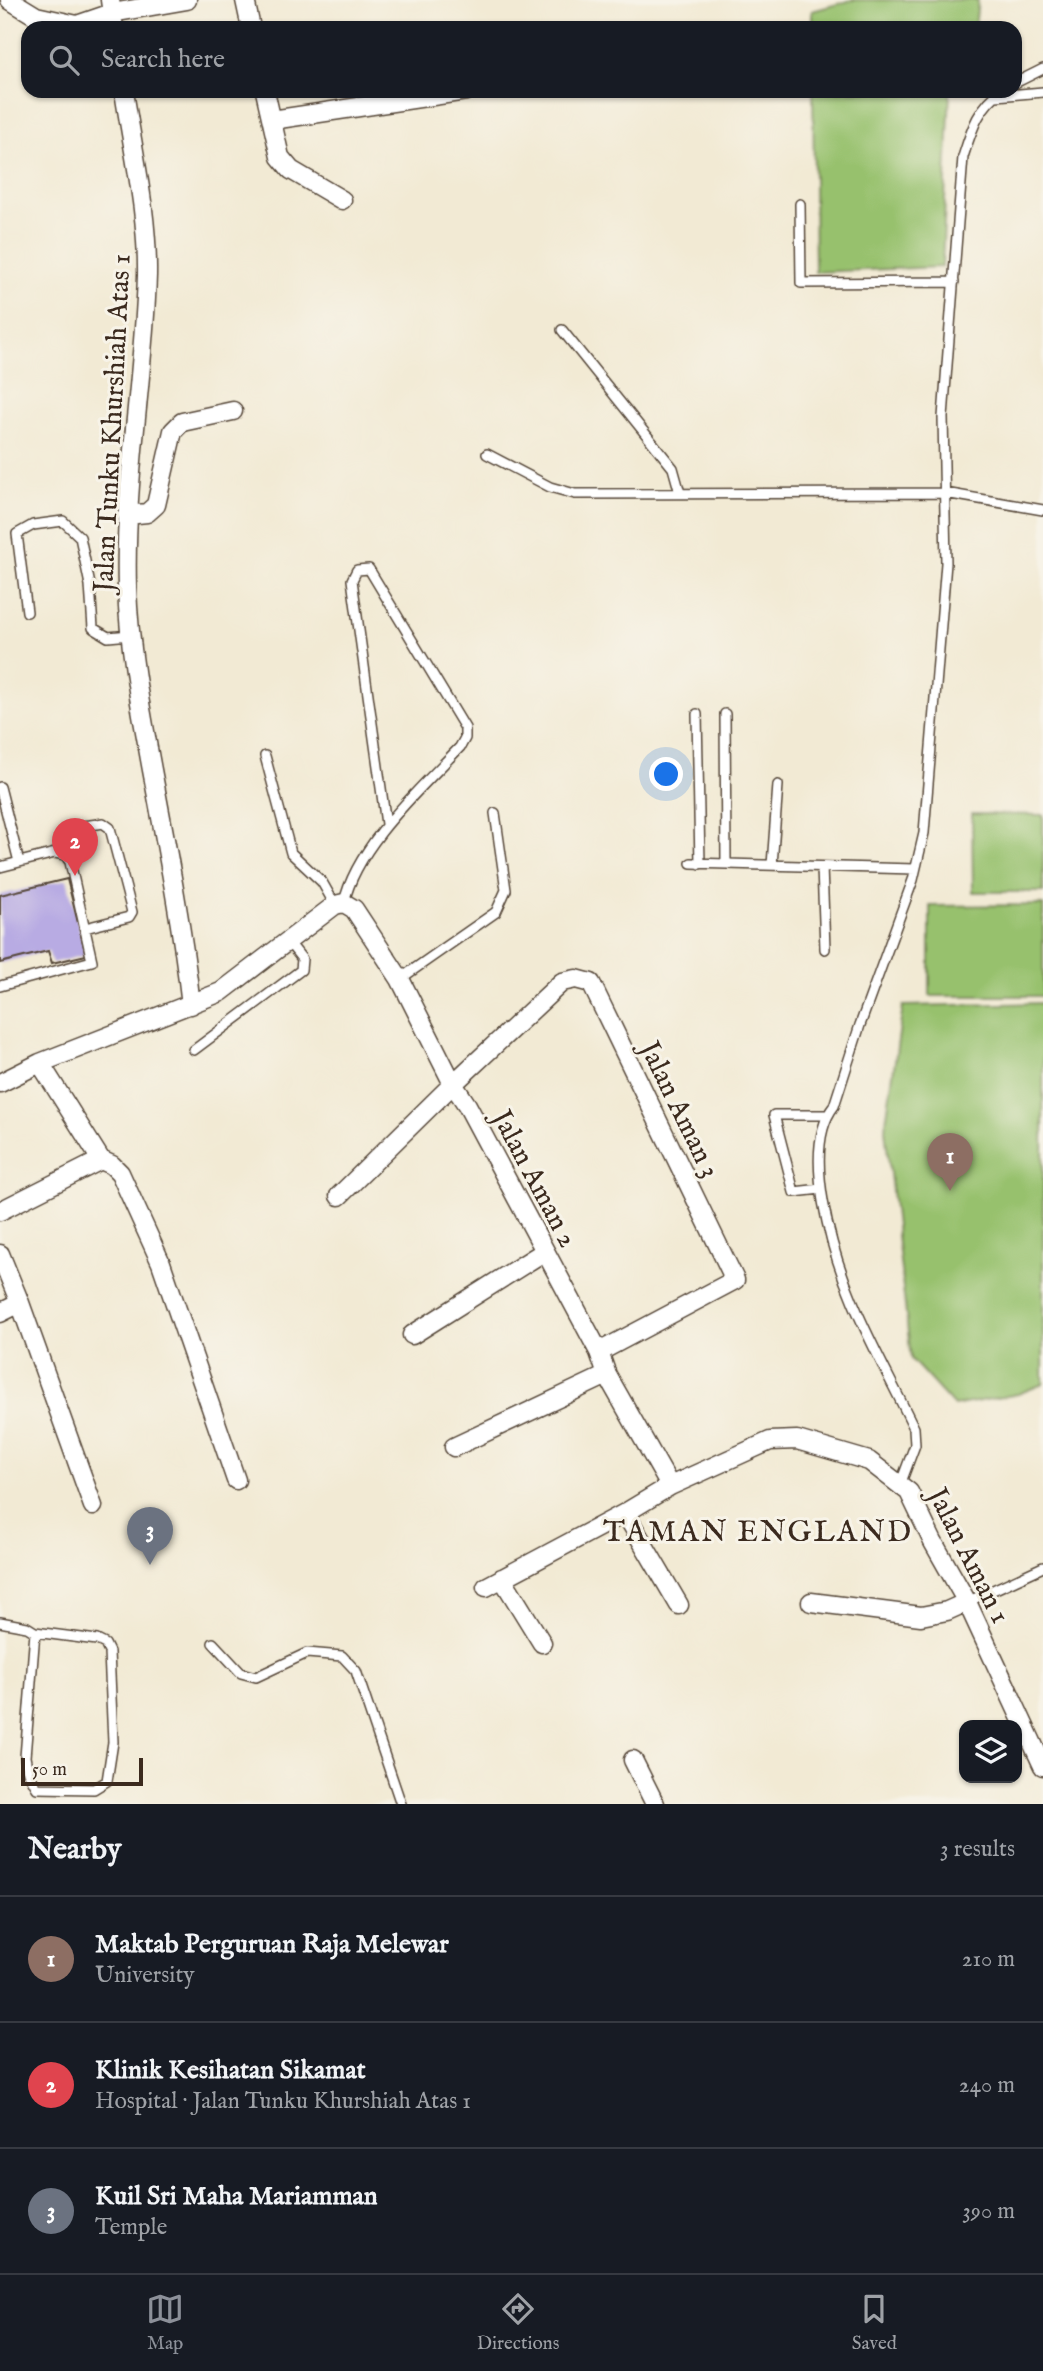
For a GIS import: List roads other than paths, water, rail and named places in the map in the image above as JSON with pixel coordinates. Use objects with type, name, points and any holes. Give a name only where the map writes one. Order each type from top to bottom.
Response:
[{"type":"street","points":[[10,0],[36,16],[59,21]]},
{"type":"street","points":[[90,21],[112,14],[187,0]]},
{"type":"street","points":[[245,0],[250,21]]},
{"type":"street","name":"Jalan Tunku Khurshiah Atas 1","points":[[125,98],[144,222],[147,274],[127,515],[130,635],[183,937],[191,1005]]},
{"type":"street","points":[[267,98],[280,157],[291,170],[342,200]]},
{"type":"street","points":[[272,120],[419,98]]},
{"type":"street","points":[[127,515],[147,513],[156,505],[176,426],[182,422],[233,411]]},
{"type":"street","points":[[0,1083],[40,1063],[221,992],[287,940],[340,904]]},
{"type":"street","name":"Jalan Aman 2","points":[[340,904],[354,909],[400,979],[453,1084],[467,1105],[598,1352],[607,1375],[670,1486]]},
{"type":"street","name":"Jalan Aman 3","points":[[453,1084],[562,982],[576,979],[591,983],[735,1280],[598,1352]]},
{"type":"street","points":[[40,1063],[101,1160],[120,1173],[161,1263],[236,1480]]},
{"type":"street","points":[[338,1196],[453,1084]]},
{"type":"street","points":[[0,1211],[101,1160]]},
{"type":"street","points":[[412,1335],[545,1251]]},
{"type":"street","points":[[0,1254],[93,1506]]},
{"type":"street","points":[[0,1313],[20,1303]]},
{"type":"street","points":[[454,1447],[607,1375]]},
{"type":"street","name":"Jalan Aman 1","points":[[486,1587],[670,1486],[770,1441],[797,1440],[869,1461],[909,1492],[967,1602],[1043,1766]]},
{"type":"street","points":[[625,1513],[679,1605]]},
{"type":"street","points":[[502,1578],[542,1643]]},
{"type":"street","points":[[810,1602],[921,1616],[947,1611],[967,1602]]},
{"type":"street","points":[[633,1760],[655,1804]]},
{"type":"lane","points":[[1022,80],[1043,69]]},
{"type":"lane","points":[[1022,92],[1043,92]]},
{"type":"lane","points":[[900,1485],[915,1446],[914,1428],[852,1302],[835,1250],[821,1189],[819,1142],[827,1115],[835,1106],[915,869],[924,833],[946,563],[943,417],[963,157],[975,121],[994,98]]},
{"type":"lane","points":[[800,204],[801,283],[954,282]]},
{"type":"lane","points":[[562,330],[673,468],[680,493]]},
{"type":"lane","points":[[487,454],[550,487],[575,494],[945,493],[1043,510]]},
{"type":"lane","points":[[27,612],[17,534],[33,525],[63,521],[80,537],[90,584],[93,628],[108,637],[130,635]]},
{"type":"lane","points":[[265,756],[291,853],[322,882],[340,904],[348,885],[386,824],[460,747],[465,738],[465,728],[369,569],[357,570],[352,580],[386,824]]},
{"type":"lane","points":[[697,714],[696,864],[915,869]]},
{"type":"lane","points":[[725,714],[726,864]]},
{"type":"lane","points":[[772,865],[778,785]]},
{"type":"lane","points":[[0,787],[19,862]]},
{"type":"lane","points":[[400,979],[496,912],[506,891],[495,813]]},
{"type":"lane","points":[[61,853],[66,834],[71,830],[103,823],[110,828],[132,912],[129,916],[85,928]]},
{"type":"lane","points":[[0,867],[61,853]]},
{"type":"lane","points":[[0,986],[92,961],[70,862],[61,853]]},
{"type":"lane","points":[[822,867],[825,949]]},
{"type":"lane","points":[[194,1050],[301,970],[302,959],[287,940]]},
{"type":"lane","points":[[821,1189],[794,1192],[774,1115],[827,1115]]},
{"type":"lane","points":[[967,1602],[1043,1567]]},
{"type":"lane","points":[[0,1622],[26,1627],[35,1632],[97,1640],[105,1644],[109,1652],[113,1742],[107,1781],[94,1789],[37,1788],[28,1772],[25,1757],[35,1632]]},
{"type":"lane","points":[[213,1643],[241,1673],[256,1677],[307,1653],[342,1656],[356,1671],[401,1804]]},
{"type":"place","name":"Klinik Kesihatan Sikamat","points":[[75,876]]},
{"type":"place","name":"Maktab Perguruan Raja Melewar","points":[[950,1191]]},
{"type":"place","name":"Kuil Sri Maha Mariamman","points":[[150,1565]]},
{"type":"district","name":"TAMAN ENGLAND","points":[[758,1531]]}]
